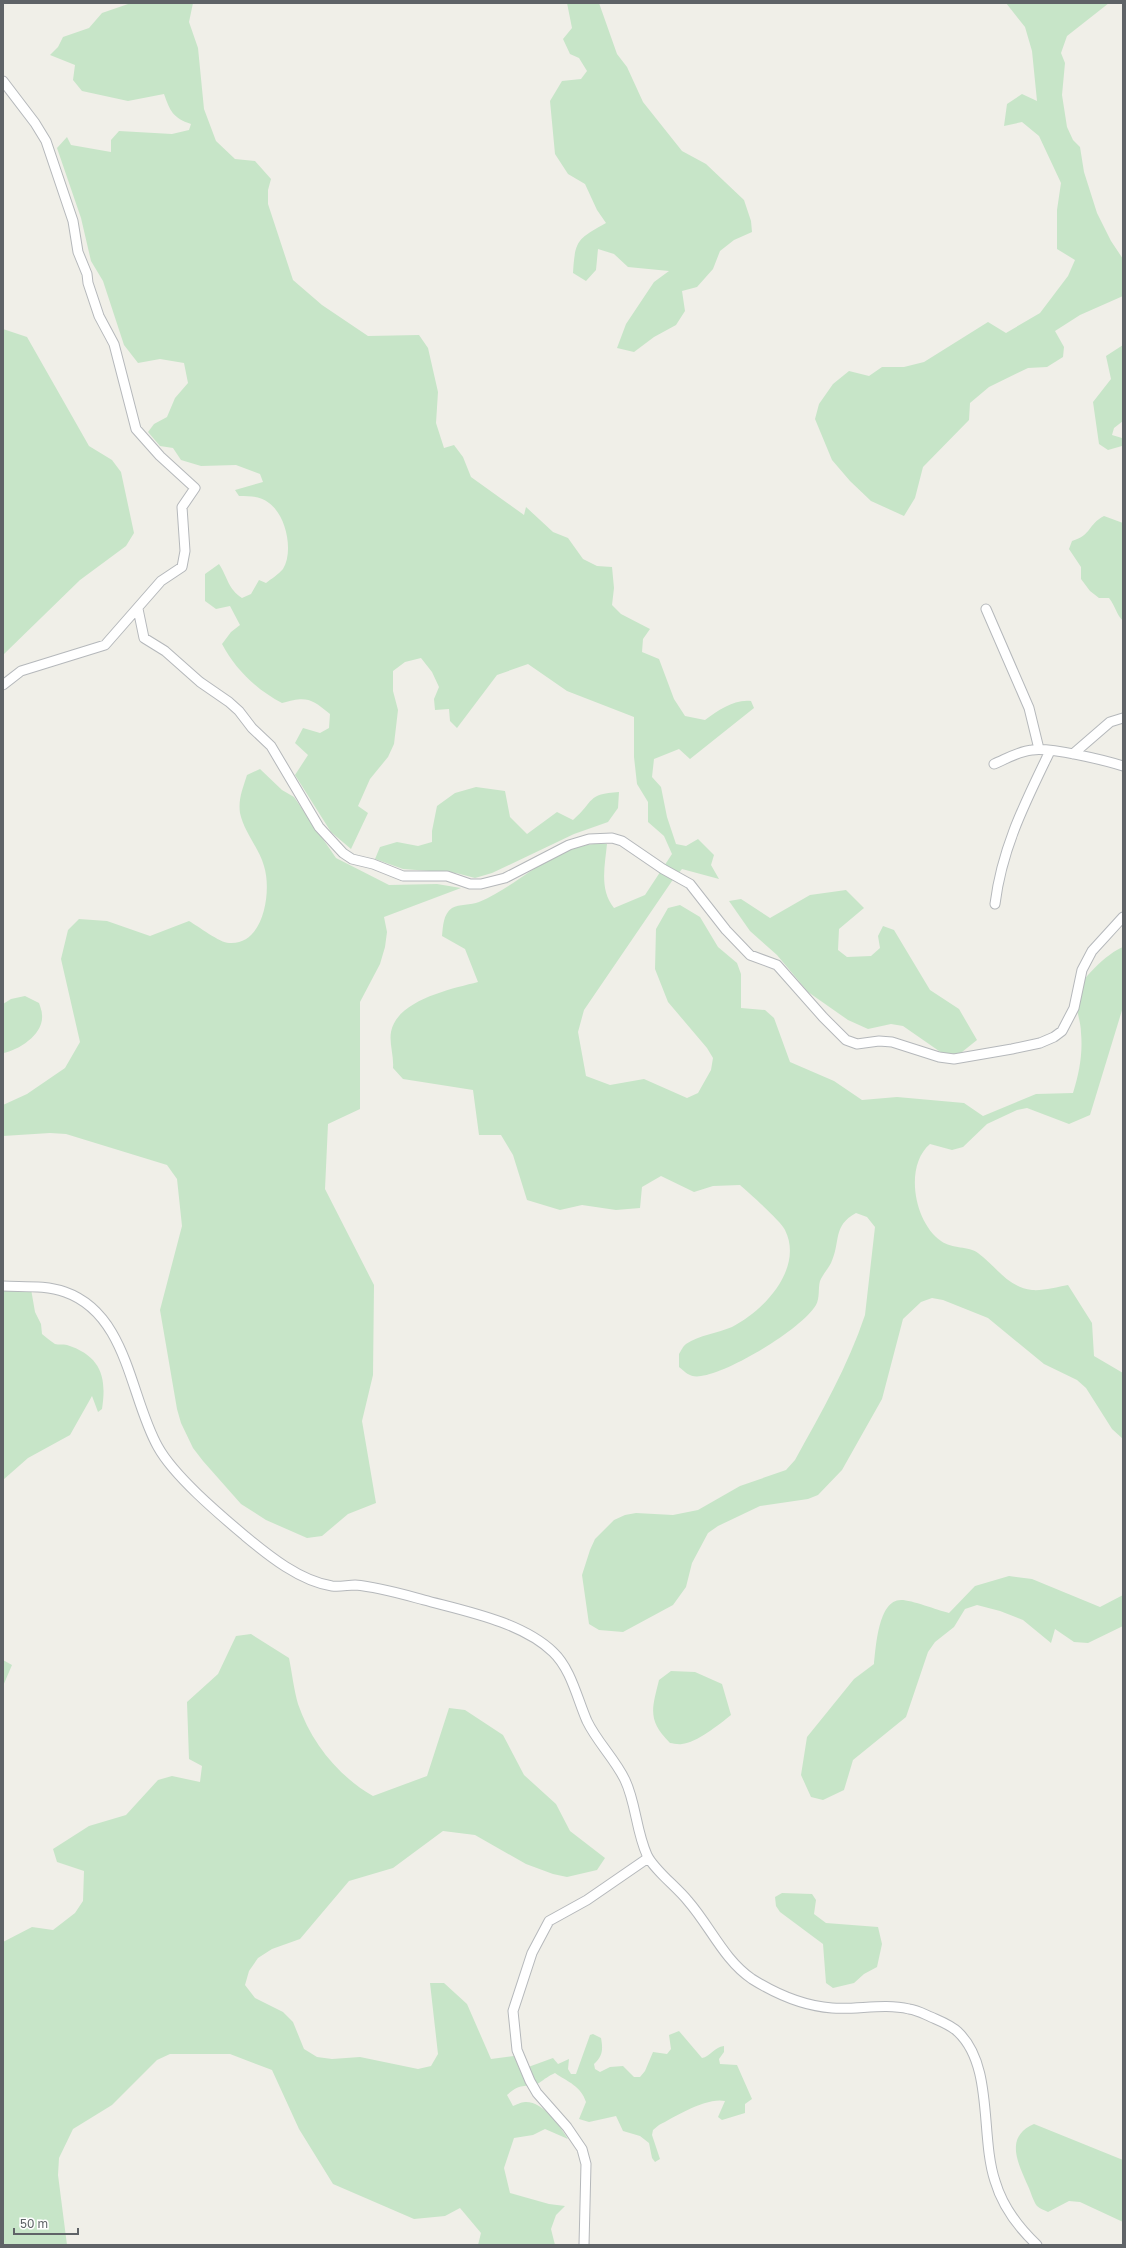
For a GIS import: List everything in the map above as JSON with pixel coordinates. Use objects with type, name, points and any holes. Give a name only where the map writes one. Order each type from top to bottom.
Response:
[{"type":"street","points":[[3,81],[35,123],[46,141],[73,221],[78,252],[87,274],[88,283],[99,316],[114,344],[136,429],[160,456],[195,488],[182,507],[184,551],[182,567],[161,581],[105,645],[21,671],[3,685]]},
{"type":"street","points":[[138,609],[144,638],[165,651],[200,682],[229,702],[239,711],[252,728],[271,746],[319,827],[343,853],[352,859],[373,864],[403,876],[447,876],[470,884],[481,884],[505,878],[569,845],[589,839],[612,838],[622,841],[638,853],[690,884],[726,930],[750,955],[777,964],[823,1017],[846,1040],[857,1044],[879,1041],[892,1042],[939,1057],[954,1059],[1040,1043],[1054,1037],[1062,1031],[1074,1008],[1082,970],[1092,951],[1123,918]]},
{"type":"street","points":[[986,609],[1029,708],[1039,749]]},
{"type":"street","points":[[1073,754],[1105,726],[1123,718]]},
{"type":"street","points":[[994,764],[1023,752],[1039,749],[1073,754],[1123,766]]},
{"type":"street","points":[[995,904],[999,872],[1011,837],[1019,816],[1050,751]]},
{"type":"street","points":[[3,1286],[48,1288],[66,1292],[84,1302],[101,1318],[122,1353],[145,1418],[160,1451],[207,1502],[281,1564],[303,1576],[332,1586],[356,1585],[461,1609],[513,1627],[539,1640],[554,1652],[563,1664],[589,1724],[626,1781],[648,1858],[688,1900],[728,1957],[746,1974],[779,1995],[807,2004],[829,2008],[886,2006],[910,2009],[957,2030],[974,2052],[980,2079],[989,2155],[995,2183],[1020,2228],[1037,2245]]},
{"type":"street","points":[[584,2245],[586,2164],[582,2149],[567,2127],[537,2093],[530,2081],[517,2050],[513,2011],[532,1953],[549,1921],[587,1900],[648,1858]]},
{"type":"green space","points":[[131,3],[193,3],[189,22],[198,48],[204,109],[216,141],[235,159],[255,161],[271,179],[268,190],[268,204],[293,280],[322,305],[368,336],[419,335],[428,348],[438,392],[436,423],[444,448],[454,445],[463,457],[471,477],[524,515],[526,507],[553,532],[568,538],[583,559],[597,566],[612,567],[614,588],[612,605],[621,614],[650,629],[643,639],[642,652],[659,659],[674,699],[685,716],[705,720],[733,703],[745,701],[751,701],[754,708],[690,759],[679,749],[654,759],[652,777],[661,787],[667,817],[676,844],[686,846],[698,839],[714,855],[711,865],[719,879],[682,869],[672,881],[584,1010],[578,1032],[586,1076],[610,1085],[644,1079],[687,1098],[698,1093],[711,1070],[713,1058],[707,1048],[668,1002],[655,969],[656,929],[668,908],[680,905],[700,917],[718,947],[737,963],[741,974],[741,1008],[765,1010],[774,1018],[790,1062],[834,1081],[862,1100],[897,1097],[964,1103],[983,1116],[1036,1094],[1073,1093],[1079,1071],[1081,1056],[1081,1028],[1076,1001],[1078,990],[1088,975],[1102,961],[1123,947],[1123,1007],[1090,1115],[1069,1124],[1027,1108],[1017,1110],[987,1124],[963,1147],[952,1150],[930,1144],[922,1154],[917,1166],[915,1179],[919,1208],[924,1221],[932,1232],[945,1244],[970,1249],[978,1253],[1002,1275],[1023,1288],[1041,1290],[1068,1285],[1092,1323],[1094,1356],[1123,1373],[1123,1439],[1112,1429],[1086,1388],[1077,1380],[1044,1364],[988,1318],[943,1300],[932,1298],[921,1302],[903,1319],[882,1399],[842,1470],[818,1495],[808,1499],[760,1506],[718,1526],[708,1533],[692,1563],[686,1587],[673,1605],[623,1632],[599,1630],[589,1624],[582,1575],[595,1539],[614,1520],[625,1515],[636,1513],[673,1515],[698,1510],[740,1486],[786,1470],[795,1460],[851,1353],[865,1315],[875,1227],[867,1217],[856,1213],[843,1223],[838,1235],[831,1263],[820,1281],[816,1305],[796,1326],[746,1359],[713,1373],[701,1376],[691,1376],[679,1367],[679,1354],[683,1347],[697,1338],[727,1329],[744,1320],[768,1299],[778,1287],[785,1273],[789,1259],[789,1244],[785,1230],[771,1214],[740,1185],[713,1186],[694,1192],[661,1176],[642,1187],[640,1208],[616,1210],[582,1205],[560,1210],[527,1200],[513,1155],[501,1135],[479,1135],[473,1090],[403,1079],[393,1068],[391,1032],[395,1021],[403,1012],[414,1004],[440,992],[478,982],[465,949],[442,936],[445,917],[452,908],[479,902],[495,894],[556,856],[572,849],[589,845],[607,844],[604,877],[606,893],[614,908],[645,895],[672,854],[664,836],[648,822],[648,802],[637,784],[634,757],[634,717],[567,691],[528,664],[497,675],[457,728],[450,721],[449,709],[435,710],[434,699],[439,687],[432,672],[421,658],[405,662],[393,671],[393,691],[398,710],[394,744],[388,757],[370,779],[358,806],[368,813],[351,849],[331,832],[295,775],[308,755],[295,743],[303,728],[320,733],[329,728],[330,714],[308,700],[303,699],[282,703],[255,685],[233,662],[222,644],[231,632],[240,625],[230,606],[216,609],[205,601],[205,574],[219,564],[231,587],[237,595],[242,598],[251,594],[259,580],[266,583],[277,575],[283,569],[288,553],[288,543],[284,524],[275,509],[269,503],[251,496],[239,496],[235,490],[263,482],[260,474],[236,465],[201,466],[181,460],[173,448],[160,446],[148,432],[154,424],[167,417],[175,398],[188,383],[184,363],[160,359],[138,363],[124,345],[103,281],[91,261],[81,218],[57,148],[67,137],[71,145],[111,152],[111,140],[119,131],[172,134],[189,130],[191,124],[180,119],[173,113],[164,94],[128,101],[82,91],[73,80],[75,65],[50,55],[58,47],[63,37],[89,28],[102,13]]},
{"type":"green space","points":[[567,3],[599,3],[617,54],[627,67],[643,102],[682,151],[706,164],[744,200],[751,221],[752,232],[734,240],[720,251],[713,269],[697,287],[682,291],[685,311],[676,325],[654,337],[634,352],[617,348],[626,324],[654,282],[669,271],[628,267],[614,254],[598,249],[596,270],[586,281],[573,273],[575,253],[580,241],[589,233],[606,223],[597,210],[585,184],[568,174],[555,154],[550,101],[562,81],[581,79],[587,71],[579,58],[570,54],[563,39],[572,28]]},
{"type":"green space","points":[[1006,3],[1109,3],[1067,36],[1061,53],[1065,63],[1062,95],[1067,127],[1073,140],[1080,147],[1084,172],[1097,213],[1111,241],[1123,259],[1123,296],[1080,315],[1055,331],[1064,347],[1063,357],[1047,367],[1028,368],[989,387],[970,403],[969,420],[923,467],[915,498],[904,516],[871,501],[850,481],[832,460],[815,419],[819,404],[833,384],[849,371],[869,376],[882,367],[904,367],[924,362],[988,322],[1006,333],[1040,313],[1068,276],[1075,260],[1057,249],[1057,210],[1061,183],[1039,136],[1022,122],[1004,126],[1007,104],[1022,94],[1037,101],[1032,51],[1025,27]]},
{"type":"green space","points":[[3,329],[27,337],[89,446],[112,460],[121,472],[134,533],[126,546],[80,580],[3,655]]},
{"type":"green space","points":[[1123,345],[1123,421],[1114,428],[1112,435],[1122,438],[1122,446],[1108,450],[1099,444],[1093,402],[1111,379],[1106,356]]},
{"type":"green space","points":[[1104,516],[1123,523],[1123,621],[1109,598],[1099,598],[1090,591],[1081,579],[1081,567],[1069,549],[1072,541],[1087,533],[1095,522]]},
{"type":"green space","points":[[260,769],[282,790],[294,797],[336,858],[389,885],[437,884],[461,888],[384,917],[387,932],[385,947],[380,964],[360,1002],[360,1109],[328,1124],[325,1189],[374,1285],[373,1375],[362,1421],[376,1503],[348,1514],[322,1536],[307,1538],[266,1520],[241,1504],[193,1448],[181,1423],[177,1409],[160,1310],[182,1226],[177,1179],[167,1165],[66,1134],[50,1133],[3,1136],[3,1105],[27,1094],[65,1068],[80,1042],[61,959],[68,930],[79,919],[107,921],[150,936],[189,921],[215,937],[229,943],[241,942],[250,936],[258,927],[266,902],[266,877],[262,859],[242,820],[240,803],[241,794],[247,775]]},
{"type":"green space","points":[[476,787],[505,791],[510,817],[527,834],[557,812],[573,820],[592,800],[608,793],[619,792],[618,808],[608,822],[574,834],[492,873],[475,878],[456,873],[403,869],[375,859],[380,847],[397,842],[418,846],[432,842],[432,831],[437,806],[455,793]]},
{"type":"green space","points":[[846,890],[864,908],[839,929],[838,950],[847,957],[871,956],[880,948],[878,936],[883,926],[894,930],[930,990],[959,1009],[977,1040],[952,1060],[903,1026],[891,1024],[868,1029],[848,1020],[808,992],[777,955],[750,931],[729,901],[741,899],[770,918],[810,895]]},
{"type":"green space","points":[[25,996],[39,1003],[42,1013],[42,1022],[35,1035],[23,1045],[3,1053],[3,1004],[11,999]]},
{"type":"green space","points":[[31,1289],[35,1312],[41,1324],[42,1334],[55,1344],[67,1345],[88,1355],[99,1369],[103,1387],[102,1409],[98,1412],[92,1396],[70,1435],[28,1458],[3,1480],[3,1290]]},
{"type":"green space","points":[[1009,1576],[1032,1579],[1100,1607],[1123,1595],[1123,1626],[1088,1643],[1074,1642],[1055,1629],[1051,1643],[1023,1620],[1000,1611],[977,1605],[965,1609],[954,1627],[935,1642],[928,1652],[906,1717],[853,1760],[844,1790],[823,1800],[811,1797],[801,1775],[807,1737],[854,1679],[874,1664],[877,1637],[887,1608],[893,1602],[906,1600],[949,1613],[975,1586]]},
{"type":"green space","points":[[251,1634],[289,1658],[298,1704],[310,1732],[327,1757],[348,1779],[360,1788],[373,1796],[427,1776],[449,1708],[465,1710],[503,1735],[524,1775],[556,1804],[570,1831],[605,1858],[597,1870],[567,1877],[553,1874],[526,1864],[475,1835],[443,1831],[393,1868],[349,1881],[300,1939],[272,1949],[258,1958],[249,1971],[245,1985],[255,1998],[283,2012],[293,2022],[304,2049],[317,2057],[332,2059],[360,2057],[418,2069],[431,2066],[438,2054],[430,1983],[444,1983],[467,2004],[491,2059],[514,2056],[520,2070],[553,2058],[558,2064],[569,2059],[568,2069],[571,2074],[576,2074],[590,2035],[593,2034],[601,2038],[602,2046],[601,2055],[594,2064],[595,2069],[600,2072],[610,2067],[623,2066],[634,2077],[640,2077],[645,2071],[653,2052],[667,2054],[671,2049],[669,2035],[679,2031],[702,2058],[717,2048],[724,2046],[724,2052],[719,2059],[720,2064],[737,2065],[752,2099],[745,2104],[745,2113],[722,2120],[718,2117],[725,2101],[709,2102],[691,2108],[659,2125],[653,2130],[652,2135],[660,2159],[655,2162],[652,2158],[649,2143],[640,2136],[623,2131],[616,2116],[589,2122],[579,2119],[586,2102],[584,2097],[574,2085],[555,2073],[535,2085],[517,2088],[507,2095],[513,2106],[525,2102],[538,2106],[550,2115],[568,2139],[545,2129],[533,2135],[514,2138],[504,2168],[510,2193],[549,2204],[565,2206],[556,2215],[551,2229],[555,2245],[478,2245],[481,2233],[460,2208],[445,2216],[414,2219],[333,2184],[299,2129],[272,2070],[230,2054],[170,2054],[157,2060],[112,2105],[73,2129],[59,2158],[58,2175],[67,2245],[3,2245],[3,1942],[32,1927],[53,1930],[75,1913],[83,1901],[84,1871],[57,1862],[53,1849],[89,1826],[126,1815],[158,1780],[172,1776],[200,1782],[202,1766],[189,1759],[187,1702],[218,1674],[236,1636]]},
{"type":"green space","points":[[3,1660],[12,1665],[3,1686]]},
{"type":"green space","points":[[671,1671],[695,1672],[722,1684],[731,1715],[708,1732],[688,1743],[670,1743],[658,1728],[653,1714],[653,1707],[659,1680]]},
{"type":"green space","points":[[782,1893],[812,1894],[816,1900],[814,1914],[826,1923],[878,1927],[882,1944],[877,1967],[864,1974],[854,1983],[833,1988],[826,1983],[823,1944],[780,1912],[776,1906],[775,1897]]},
{"type":"green space","points":[[1034,2124],[1123,2160],[1123,2222],[1080,2202],[1069,2201],[1048,2212],[1037,2206],[1020,2168],[1016,2151],[1016,2143],[1019,2136],[1025,2129]]}]
